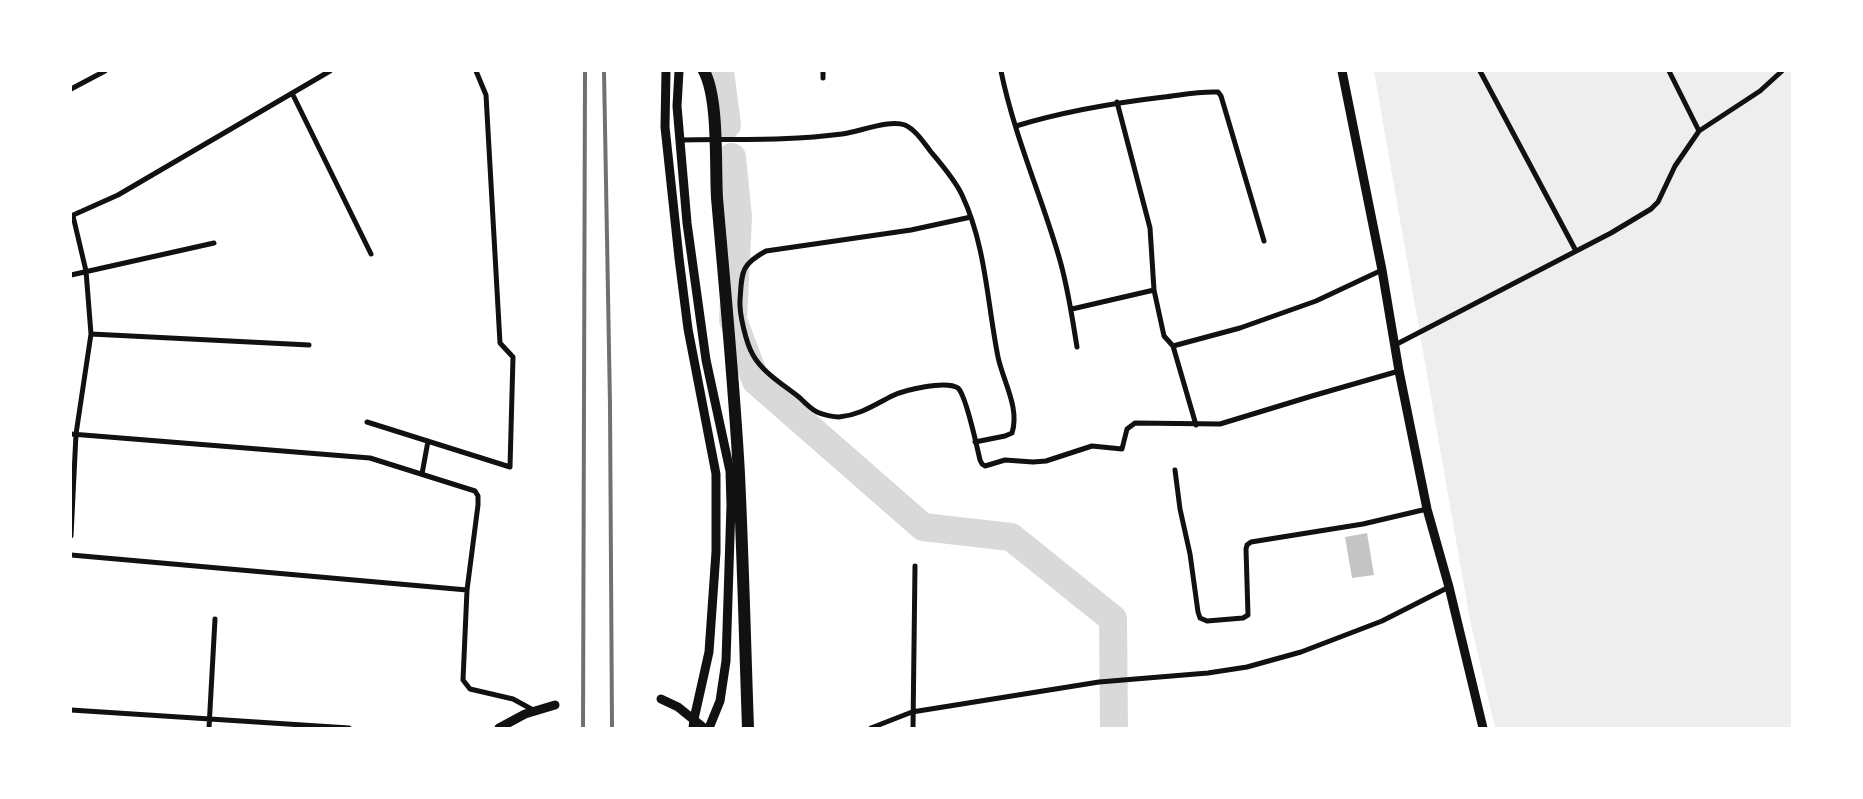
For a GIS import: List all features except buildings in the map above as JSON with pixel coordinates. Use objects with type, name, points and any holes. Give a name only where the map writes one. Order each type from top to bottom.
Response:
[{"type":"main road","points":[[706,76],[712,99],[717,196],[739,475],[748,728]]},
{"type":"street","points":[[71,90],[104,71]]},
{"type":"street","points":[[71,536],[74,434],[91,334],[86,271],[72,216],[136,184],[330,71]]},
{"type":"street","points":[[367,422],[510,467],[513,357],[500,343],[486,95],[476,71]]},
{"type":"street","points":[[666,71],[665,127],[678,258],[688,329],[716,474],[716,552],[709,652],[693,723]]},
{"type":"street","points":[[679,71],[677,106],[687,223],[706,360],[730,472],[731,497],[726,662],[720,701],[709,728]]},
{"type":"street","points":[[823,71],[823,78]]},
{"type":"street","points":[[1001,71],[1007,100],[1059,257],[1072,309],[1077,347]]},
{"type":"street","points":[[1342,71],[1427,509],[1449,587],[1483,728]]},
{"type":"street","points":[[1480,71],[1576,251]]},
{"type":"street","points":[[1669,71],[1699,132]]},
{"type":"street","points":[[1395,344],[1576,251],[1651,209],[1658,202],[1675,166],[1699,132],[1760,91],[1782,71]]},
{"type":"street","points":[[1016,126],[1069,111],[1117,102],[1218,92],[1221,96],[1264,241]]},
{"type":"street","points":[[292,93],[372,254]]},
{"type":"street","points":[[1117,102],[1150,228],[1154,290],[1164,336],[1173,346],[1196,425]]},
{"type":"street","points":[[680,140],[787,138],[842,134],[891,124],[904,125],[914,132],[938,160],[961,193],[971,217],[980,248],[999,362],[1012,402],[1016,423],[1012,433],[975,442]]},
{"type":"street","points":[[971,217],[911,230],[766,251],[754,257],[742,270],[740,305],[752,354],[764,370],[818,413],[838,417],[859,414],[894,395],[935,385],[949,385],[957,388],[966,406],[980,460],[985,466],[1005,460],[1033,462],[1054,459],[1092,446],[1122,449],[1127,429],[1134,423],[1220,424],[1399,371]]},
{"type":"street","points":[[71,275],[214,243]]},
{"type":"street","points":[[1173,346],[1240,328],[1316,301],[1382,270]]},
{"type":"street","points":[[1072,309],[1154,290]]},
{"type":"street","points":[[91,334],[309,345]]},
{"type":"street","points":[[74,434],[370,458],[475,491],[478,496],[477,517],[467,590],[463,680],[466,686],[476,692],[513,700],[535,711]]},
{"type":"street","points":[[422,474],[428,441]]},
{"type":"street","points":[[1175,470],[1198,612],[1200,618],[1207,621],[1243,618],[1248,615],[1246,549],[1247,545],[1251,542],[1363,524],[1427,509]]},
{"type":"street","points":[[71,555],[467,590]]},
{"type":"street","points":[[913,728],[915,566]]},
{"type":"street","points":[[871,728],[912,712],[1099,682],[1208,673],[1247,667],[1301,652],[1382,621],[1449,587]]},
{"type":"street","points":[[209,728],[215,619]]},
{"type":"street","points":[[661,699],[678,706],[693,723],[704,728]]},
{"type":"street","points":[[498,728],[525,714],[555,705]]},
{"type":"street","points":[[71,710],[349,728]]},
{"type":"shaded area","points":[[1374,71],[1792,71],[1792,728],[1495,728],[1470,620]]},
{"type":"waterway","points":[[720,71],[727,125]]},
{"type":"waterway","points":[[732,157],[738,217],[733,320],[756,381],[923,527],[1011,537],[1113,619],[1114,728]]},
{"type":"railway","points":[[583,728],[585,71]]},
{"type":"railway","points":[[604,71],[610,405],[612,728]]}]
